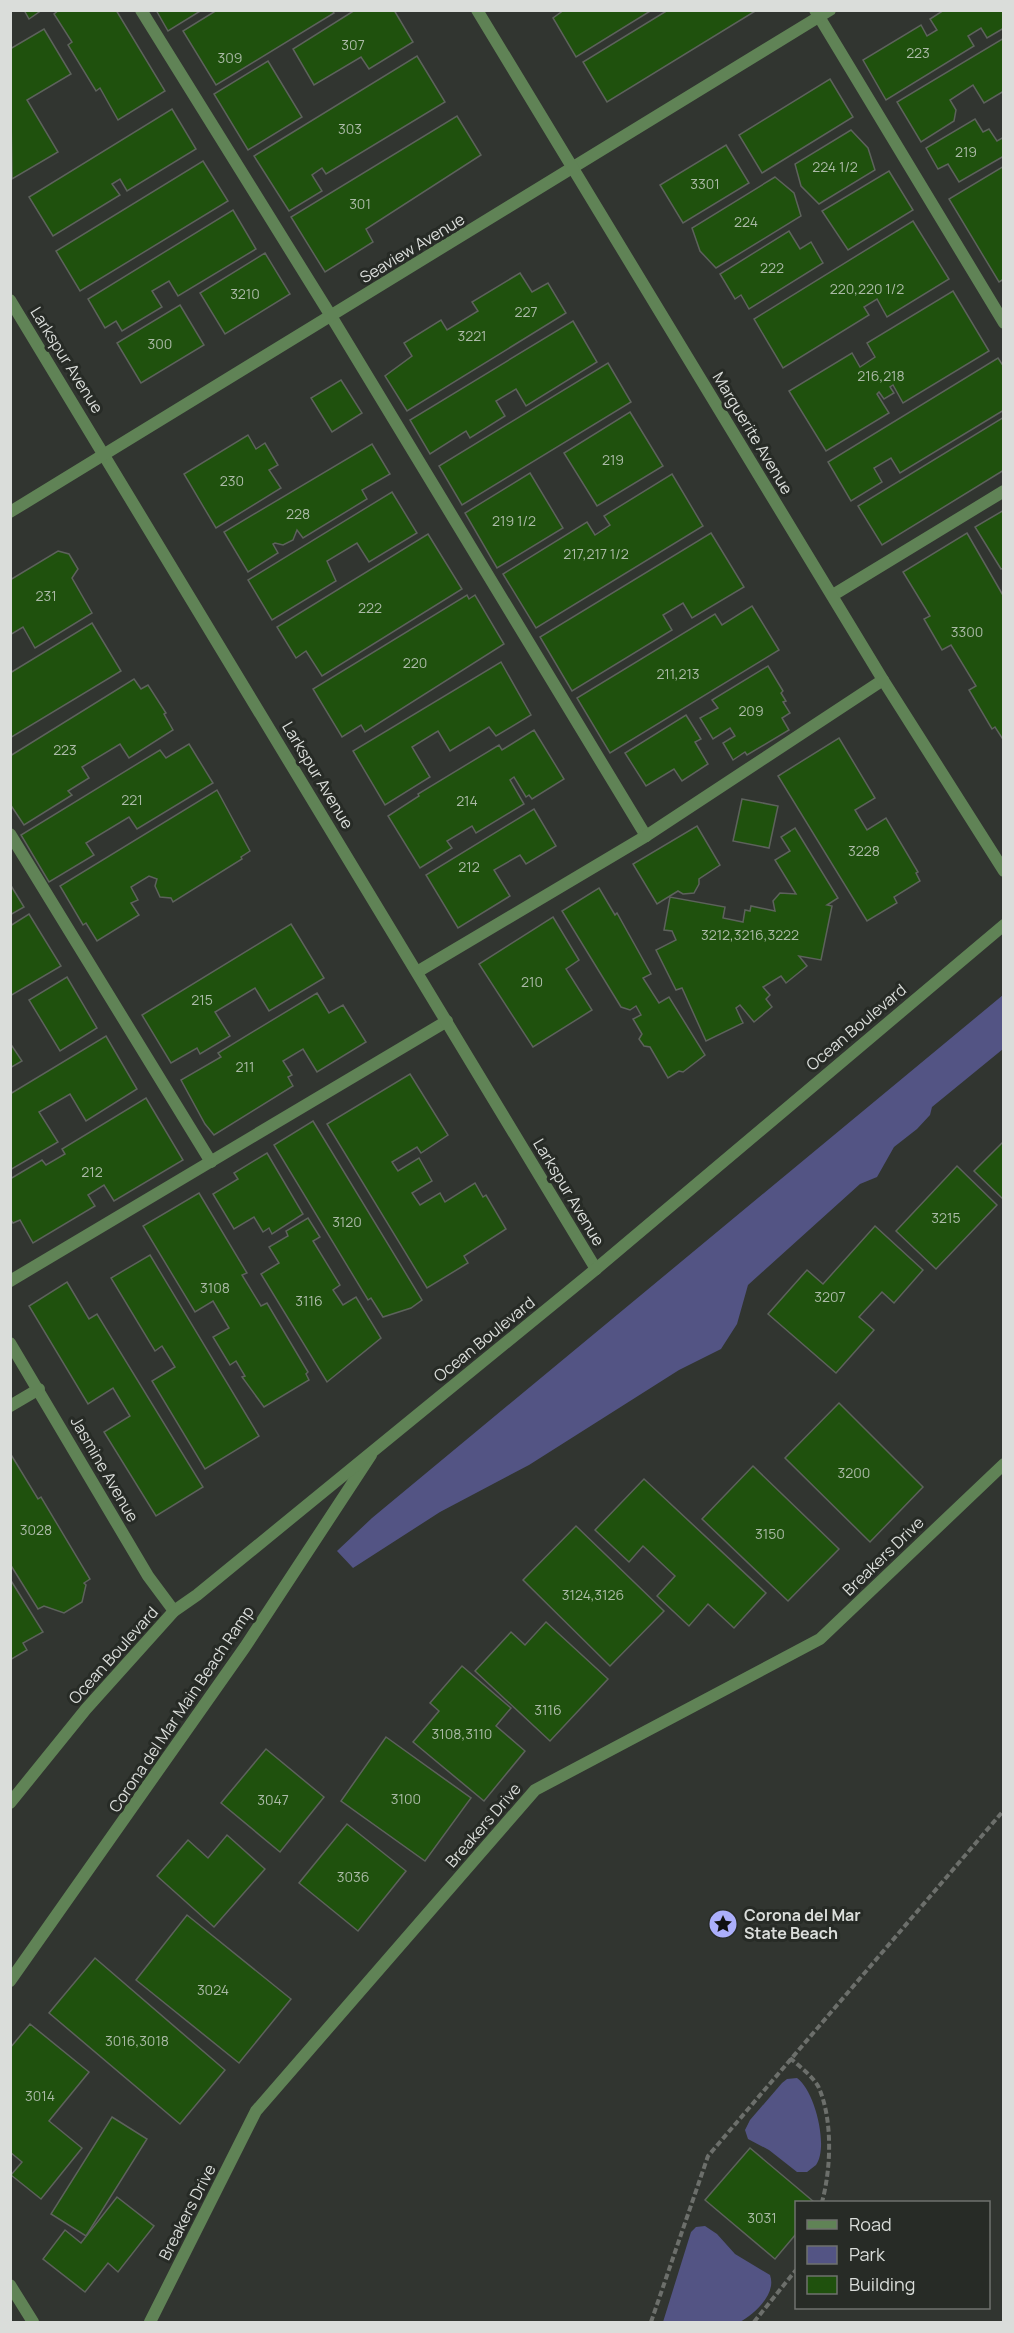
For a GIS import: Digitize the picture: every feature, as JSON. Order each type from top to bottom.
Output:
[{"type":"street","points":[[141,10],[331,316],[646,836]]},
{"type":"street","name":"Marguerite Avenue","points":[[477,10],[883,680],[1004,871]]},
{"type":"street","name":"Seaview Avenue","points":[[10,512],[574,169],[817,14],[830,10]]},
{"type":"street","points":[[817,14],[1004,323]]},
{"type":"street","name":"Larkspur Avenue","points":[[10,300],[596,1269]]},
{"type":"street","points":[[833,595],[1004,491]]},
{"type":"street","points":[[417,972],[646,836],[883,680]]},
{"type":"street","points":[[10,834],[211,1162]]},
{"type":"street","name":"Ocean Boulevard","points":[[10,1803],[86,1710],[174,1611],[197,1595],[596,1269],[1004,925]]},
{"type":"street","points":[[10,1281],[447,1021]]},
{"type":"street","name":"Jasmine Avenue","points":[[10,1343],[148,1576],[174,1611]]},
{"type":"street","points":[[10,1406],[39,1389]]},
{"type":"street","name":"Corona del Mar Main Beach Ramp","points":[[10,1981],[245,1647],[373,1452]]},
{"type":"street","name":"Breakers Drive","points":[[150,2322],[256,2111],[535,1790],[820,1639],[1004,1464]]},
{"type":"street","points":[[10,2285],[33,2322]]},
{"type":"path","points":[[651,2322],[708,2156],[790,2057],[1004,1810]]},
{"type":"path","points":[[790,2057],[818,2086],[826,2113],[827,2186],[822,2201]]},
{"type":"path","points":[[754,2322],[795,2271]]},
{"type":"green space","points":[[1003,995],[1003,1049],[932,1107],[930,1115],[917,1129],[894,1147],[877,1177],[860,1184],[748,1285],[737,1324],[721,1349],[679,1370],[529,1465],[440,1512],[353,1568],[337,1551],[372,1518]]},
{"type":"green space","points":[[797,2078],[804,2085],[814,2106],[820,2133],[820,2157],[816,2165],[807,2172],[797,2172],[769,2150],[748,2139],[745,2130],[750,2120],[782,2083],[787,2079]]},
{"type":"green space","points":[[705,2226],[717,2234],[735,2254],[770,2275],[770,2289],[767,2296],[752,2314],[740,2322],[663,2322],[691,2232],[696,2227]]},
{"type":"building","points":[[24,10],[42,10],[29,19]]},
{"type":"building","points":[[59,10],[116,10],[165,91],[118,120],[100,88],[96,91],[68,45],[72,42],[54,14]]},
{"type":"building","points":[[156,10],[202,10],[168,31]]},
{"type":"building","points":[[217,10],[332,10],[334,13],[216,85],[183,31]]},
{"type":"building","points":[[355,10],[394,10],[413,42],[369,69],[361,57],[314,85],[293,49]]},
{"type":"building","points":[[564,10],[652,10],[576,57],[553,18]]},
{"type":"building","points":[[668,10],[757,10],[607,102],[583,62]]},
{"type":"building","points":[[944,10],[1004,10],[1004,28],[987,38],[981,28],[968,36],[974,46],[886,100],[863,60],[921,25],[927,36],[937,30],[930,19]]},
{"type":"building","points":[[44,29],[71,74],[27,100],[58,152],[12,179],[10,49]]},
{"type":"building","points":[[1004,38],[1004,91],[984,103],[973,85],[950,100],[956,110],[954,121],[921,142],[897,102]]},
{"type":"building","points":[[417,56],[445,102],[326,174],[322,168],[312,175],[322,191],[289,211],[254,156]]},
{"type":"building","points":[[268,61],[302,117],[248,150],[214,94]]},
{"type":"building","points":[[830,79],[853,117],[762,173],[739,135]]},
{"type":"building","points":[[172,109],[196,149],[127,191],[120,179],[112,184],[120,195],[53,236],[29,197]]},
{"type":"building","points":[[457,116],[481,155],[366,229],[373,242],[325,272],[291,217]]},
{"type":"building","points":[[975,119],[983,132],[989,129],[997,141],[1004,137],[1004,156],[959,182],[948,164],[938,169],[926,148]]},
{"type":"building","points":[[851,130],[868,148],[875,170],[819,204],[801,186],[795,164]]},
{"type":"building","points":[[726,145],[749,183],[683,223],[660,185]]},
{"type":"building","points":[[203,161],[228,201],[80,291],[56,251]]},
{"type":"building","points":[[1004,166],[1004,279],[999,282],[949,199]]},
{"type":"building","points":[[889,171],[913,210],[848,250],[822,211]]},
{"type":"building","points":[[775,177],[794,193],[801,216],[716,268],[700,251],[692,228]]},
{"type":"building","points":[[233,210],[256,249],[178,296],[169,281],[152,291],[162,307],[122,331],[116,321],[105,328],[88,299]]},
{"type":"building","points":[[913,221],[949,279],[887,317],[877,299],[864,307],[869,315],[783,368],[754,319]]},
{"type":"building","points":[[789,231],[800,249],[811,242],[823,263],[749,309],[741,295],[735,299],[720,274]]},
{"type":"building","points":[[265,253],[290,294],[225,334],[200,293]]},
{"type":"building","points":[[520,273],[532,292],[548,283],[566,313],[407,411],[385,376],[412,356],[404,343],[441,320],[447,330],[478,311],[472,302]]},
{"type":"building","points":[[953,291],[989,351],[903,403],[893,385],[890,387],[894,393],[884,399],[879,392],[877,394],[889,413],[826,451],[789,391],[852,353],[860,367],[875,357],[867,343]]},
{"type":"building","points":[[180,305],[204,345],[141,383],[117,343]]},
{"type":"building","points":[[573,321],[597,362],[526,406],[516,389],[496,401],[505,416],[470,438],[466,431],[430,454],[410,420]]},
{"type":"building","points":[[998,358],[1004,367],[1004,410],[900,473],[891,458],[874,468],[882,482],[851,501],[828,462]]},
{"type":"building","points":[[608,363],[631,402],[462,505],[439,466]]},
{"type":"building","points":[[341,380],[362,413],[332,432],[311,398]]},
{"type":"building","points":[[630,412],[663,466],[597,506],[564,453]]},
{"type":"building","points":[[1004,417],[1004,470],[882,545],[858,506]]},
{"type":"building","points":[[248,435],[256,449],[265,443],[278,465],[269,470],[281,488],[216,528],[184,474]]},
{"type":"building","points":[[372,444],[390,474],[362,490],[367,499],[303,538],[297,530],[293,540],[283,545],[273,544],[278,553],[248,572],[224,532]]},
{"type":"building","points":[[530,473],[563,528],[497,568],[465,513]]},
{"type":"building","points":[[672,474],[703,526],[536,628],[503,574],[587,522],[595,535],[610,525],[604,516]]},
{"type":"building","points":[[392,492],[417,533],[369,562],[357,543],[327,561],[336,581],[272,620],[248,580]]},
{"type":"building","points":[[1004,510],[1004,568],[1001,569],[975,527]]},
{"type":"building","points":[[711,533],[744,587],[692,618],[683,603],[663,615],[672,630],[572,691],[540,637]]},
{"type":"building","points":[[967,533],[1004,597],[1004,741],[995,727],[992,729],[969,690],[976,686],[951,645],[942,650],[924,619],[930,616],[903,572]]},
{"type":"building","points":[[428,534],[462,589],[322,676],[306,651],[296,658],[277,627]]},
{"type":"building","points":[[58,551],[69,554],[78,569],[72,578],[92,613],[35,648],[23,627],[10,635],[10,580]]},
{"type":"building","points":[[467,595],[469,599],[475,595],[504,644],[365,732],[361,725],[342,737],[313,689]]},
{"type":"building","points":[[752,606],[779,650],[610,753],[577,698],[715,614],[722,625]]},
{"type":"building","points":[[92,623],[121,671],[10,738],[10,673]]},
{"type":"building","points":[[501,662],[531,715],[496,736],[489,727],[450,751],[438,731],[412,747],[430,777],[385,805],[353,751]]},
{"type":"building","points":[[768,666],[783,691],[781,693],[786,701],[783,702],[790,713],[782,718],[789,730],[747,755],[745,752],[733,760],[723,743],[735,736],[730,728],[713,739],[700,718],[718,708],[712,700]]},
{"type":"building","points":[[134,679],[141,689],[148,685],[166,713],[164,714],[173,730],[129,758],[120,744],[82,767],[89,778],[68,791],[72,795],[24,825],[10,804],[10,756]]},
{"type":"building","points":[[686,715],[701,739],[695,742],[708,764],[682,781],[674,769],[646,786],[625,753]]},
{"type":"building","points":[[534,730],[564,779],[532,799],[529,795],[526,797],[514,777],[510,780],[524,804],[476,833],[472,826],[447,841],[452,848],[420,868],[388,816],[419,796],[418,794],[499,745],[502,750]]},
{"type":"building","points":[[839,738],[875,798],[855,810],[867,830],[886,818],[918,872],[916,873],[920,881],[894,897],[897,903],[867,921],[778,776]]},
{"type":"building","points":[[189,744],[213,783],[137,829],[129,817],[86,843],[94,855],[49,882],[21,835],[160,750],[166,758]]},
{"type":"building","points":[[217,790],[250,851],[241,857],[242,859],[173,902],[171,898],[160,897],[155,886],[157,879],[149,876],[131,887],[138,900],[131,903],[139,915],[97,941],[86,923],[83,925],[60,886]]},
{"type":"building","points":[[742,799],[778,806],[769,848],[733,841]]},
{"type":"building","points":[[534,809],[556,846],[526,864],[520,855],[494,870],[510,896],[458,928],[426,875]]},
{"type":"building","points":[[697,826],[720,865],[699,879],[694,893],[683,894],[678,891],[657,904],[633,864]]},
{"type":"building","points":[[795,828],[838,898],[827,905],[832,906],[821,960],[799,956],[807,966],[786,983],[781,976],[763,987],[770,995],[766,999],[772,1007],[754,1022],[740,1005],[736,1008],[743,1023],[706,1041],[682,988],[676,990],[656,950],[676,940],[672,931],[664,930],[670,897],[725,907],[723,918],[743,922],[745,910],[750,911],[751,906],[775,911],[773,901],[780,893],[796,894],[775,860],[790,851],[781,837]]},
{"type":"building","points":[[10,884],[24,907],[10,915]]},
{"type":"building","points":[[599,888],[615,915],[617,913],[651,974],[643,978],[659,1003],[669,997],[705,1055],[683,1072],[679,1071],[668,1078],[650,1047],[644,1046],[639,1039],[642,1034],[633,1019],[641,1015],[636,1006],[630,1010],[621,1007],[562,911]]},
{"type":"building","points":[[29,914],[61,966],[10,996],[10,926]]},
{"type":"building","points":[[553,917],[579,960],[566,969],[592,1010],[533,1047],[479,964]]},
{"type":"building","points":[[291,924],[324,978],[269,1011],[255,988],[215,1012],[230,1036],[200,1054],[197,1048],[171,1063],[142,1015]]},
{"type":"building","points":[[67,977],[97,1028],[60,1051],[29,1000]]},
{"type":"building","points":[[317,993],[329,1013],[343,1005],[366,1042],[317,1072],[303,1049],[283,1061],[292,1075],[288,1077],[293,1086],[214,1135],[205,1124],[181,1080],[221,1057],[218,1053]]},
{"type":"building","points":[[106,1036],[137,1089],[86,1121],[70,1094],[39,1112],[58,1142],[10,1170],[10,1094]]},
{"type":"building","points":[[10,1043],[22,1061],[10,1068]]},
{"type":"building","points":[[410,1074],[448,1135],[421,1153],[417,1147],[392,1162],[398,1171],[419,1158],[432,1181],[412,1193],[420,1205],[440,1193],[445,1202],[475,1183],[483,1197],[486,1195],[506,1229],[464,1256],[468,1263],[427,1288],[327,1124]]},
{"type":"building","points":[[146,1098],[183,1160],[114,1201],[104,1185],[88,1195],[95,1206],[33,1243],[20,1220],[13,1223],[10,1219],[10,1179],[42,1160],[46,1165],[65,1154],[62,1149]]},
{"type":"building","points":[[313,1121],[422,1300],[411,1308],[383,1317],[371,1298],[368,1300],[274,1145]]},
{"type":"building","points":[[1004,1141],[1004,1200],[974,1171]]},
{"type":"building","points":[[267,1153],[303,1214],[272,1234],[269,1228],[263,1232],[254,1217],[234,1229],[213,1194],[238,1179],[234,1173]]},
{"type":"building","points":[[957,1166],[997,1205],[936,1269],[896,1231]]},
{"type":"building","points":[[199,1193],[247,1273],[242,1275],[261,1306],[267,1303],[308,1372],[306,1374],[309,1380],[264,1407],[242,1377],[245,1376],[236,1361],[230,1365],[213,1337],[229,1328],[213,1301],[195,1312],[143,1226]]},
{"type":"building","points":[[308,1218],[320,1237],[313,1241],[340,1285],[333,1290],[343,1305],[356,1297],[381,1338],[327,1382],[261,1274],[279,1263],[269,1247],[288,1236],[286,1231]]},
{"type":"building","points":[[875,1226],[923,1270],[894,1303],[882,1292],[859,1317],[874,1330],[836,1373],[768,1314],[807,1270],[823,1284]]},
{"type":"building","points":[[150,1255],[259,1436],[205,1469],[152,1381],[175,1367],[162,1346],[155,1351],[111,1278]]},
{"type":"building","points":[[67,1282],[89,1319],[97,1314],[203,1487],[156,1516],[104,1432],[130,1416],[113,1388],[88,1404],[29,1306]]},
{"type":"building","points":[[839,1403],[923,1487],[870,1542],[785,1458]]},
{"type":"building","points":[[10,1453],[38,1499],[41,1497],[90,1579],[84,1583],[86,1585],[82,1602],[64,1613],[44,1606],[38,1609],[10,1564]]},
{"type":"building","points":[[753,1466],[839,1549],[788,1601],[702,1519]]},
{"type":"building","points":[[644,1479],[766,1593],[734,1628],[708,1604],[689,1626],[657,1596],[675,1576],[643,1546],[629,1562],[595,1530]]},
{"type":"building","points":[[576,1526],[664,1611],[610,1666],[523,1580]]},
{"type":"building","points":[[10,1579],[43,1632],[23,1643],[27,1650],[10,1660]]},
{"type":"building","points":[[546,1622],[608,1679],[550,1741],[475,1671],[511,1632],[525,1645]]},
{"type":"building","points":[[462,1666],[511,1708],[496,1726],[525,1751],[484,1801],[413,1742],[439,1711],[430,1703]]},
{"type":"building","points":[[386,1737],[471,1798],[425,1861],[341,1801]]},
{"type":"building","points":[[266,1749],[324,1797],[280,1852],[221,1803]]},
{"type":"building","points":[[347,1824],[406,1871],[358,1931],[299,1883]]},
{"type":"building","points":[[227,1835],[265,1869],[214,1927],[157,1876],[188,1840],[208,1858]]},
{"type":"building","points":[[187,1915],[291,1999],[239,2063],[136,1980]]},
{"type":"building","points":[[95,1958],[225,2070],[180,2124],[49,2013]]},
{"type":"building","points":[[30,2024],[89,2072],[49,2121],[82,2148],[41,2199],[11,2175],[22,2162],[10,2152],[10,2048]]},
{"type":"building","points":[[112,2117],[147,2139],[86,2236],[51,2214]]},
{"type":"building","points":[[750,2148],[813,2201],[795,2201],[795,2235],[775,2259],[705,2200]]},
{"type":"building","points":[[117,2197],[154,2226],[118,2272],[108,2263],[85,2292],[43,2259],[65,2230],[81,2243]]},
{"type":"place","name":"Corona del Mar State Beach","points":[[723,1924]]}]
